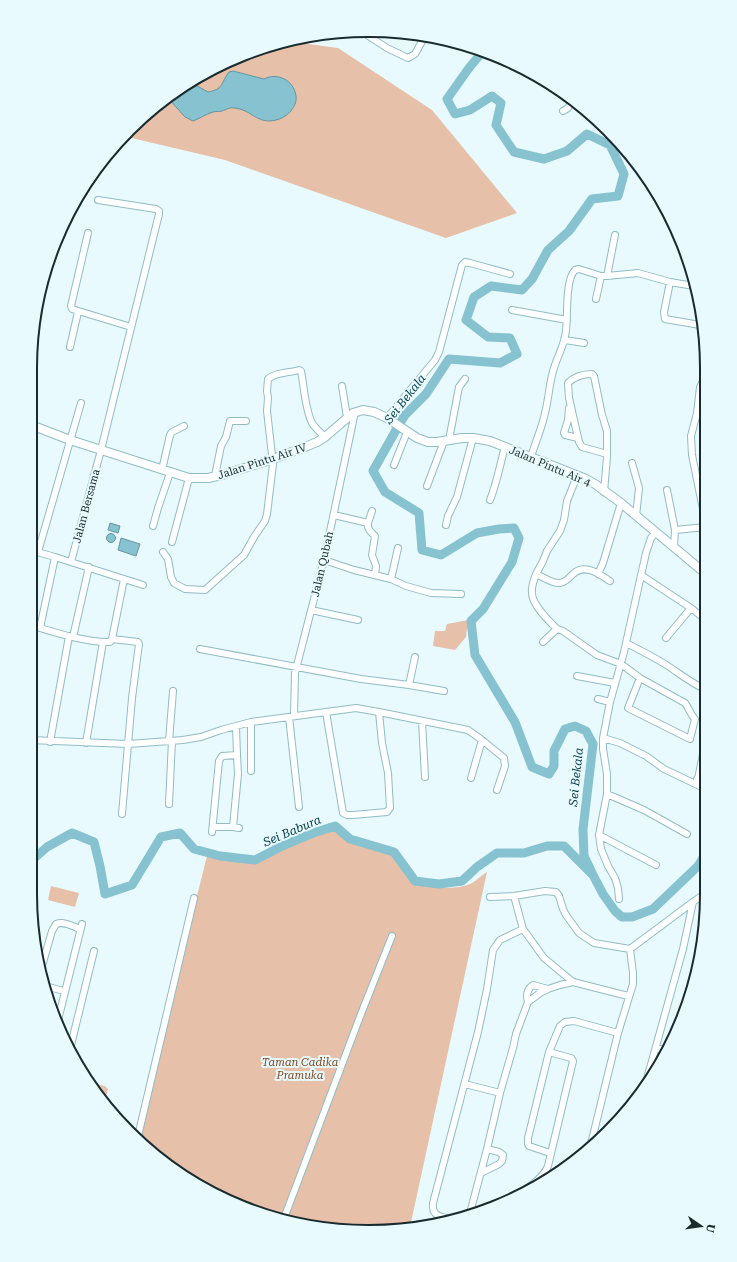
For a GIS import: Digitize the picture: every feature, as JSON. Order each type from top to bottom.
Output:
[{"type":"main road","points":[[355,412],[369,410],[390,420]]},
{"type":"main road","name":"Jalan Pintu Air IV","points":[[37,427],[70,440],[166,472],[189,478],[200,479],[273,460],[317,442],[355,412]]},
{"type":"main road","name":"Jalan Pintu Air 4","points":[[390,420],[418,438],[428,442],[473,438],[490,441],[586,479],[621,503],[700,569]]},
{"type":"street","points":[[370,37],[387,48],[408,58],[415,54],[422,41]]},
{"type":"street","points":[[563,110],[569,106]]},
{"type":"street","name":"Jalan Bersama","points":[[71,562],[101,450],[159,212],[156,209],[98,200]]},
{"type":"street","points":[[88,233],[72,309],[131,327]]},
{"type":"street","points":[[596,299],[615,235]]},
{"type":"street","points":[[390,420],[435,360],[439,352],[462,265],[465,262],[510,274]]},
{"type":"street","points":[[531,457],[545,414],[554,367],[565,340],[568,297],[572,273],[575,270],[579,270],[604,276],[638,272],[670,282],[690,285]]},
{"type":"street","points":[[670,282],[664,312],[665,318],[697,324]]},
{"type":"street","points":[[512,310],[567,320]]},
{"type":"street","points":[[70,347],[78,312]]},
{"type":"street","points":[[565,340],[584,343]]},
{"type":"street","points":[[163,552],[168,559],[171,577],[174,583],[185,589],[205,590],[244,555],[265,521],[273,460],[267,411],[268,398],[266,391],[268,379],[276,374],[299,370],[301,371],[305,400],[313,425],[325,437]]},
{"type":"street","points":[[578,438],[565,435],[564,433],[568,420],[568,383],[569,381],[584,375],[592,374],[594,376],[607,431],[604,492]]},
{"type":"street","points":[[427,486],[446,440],[459,387],[465,379]]},
{"type":"street","points":[[342,386],[347,417]]},
{"type":"street","points":[[700,387],[697,414],[691,436],[692,455],[700,494]]},
{"type":"street","points":[[569,398],[578,438],[582,447],[606,454]]},
{"type":"street","points":[[81,403],[38,552],[143,585]]},
{"type":"street","name":"Jalan Qubah","points":[[299,808],[292,717],[294,681],[296,667],[324,560],[355,412]]},
{"type":"street","points":[[215,476],[221,446],[227,436],[230,421],[246,421]]},
{"type":"street","points":[[153,526],[166,472],[170,435],[172,432],[184,426]]},
{"type":"street","points":[[394,465],[406,431]]},
{"type":"street","points":[[446,525],[448,516],[458,496],[473,438]]},
{"type":"street","points":[[490,500],[505,447]]},
{"type":"street","points":[[632,463],[639,488],[636,516]]},
{"type":"street","points":[[577,476],[566,501],[564,520],[560,531],[547,551],[536,574],[532,588],[532,595],[544,615],[557,629],[566,633],[597,655],[621,664],[640,678],[685,703],[695,722],[687,746]]},
{"type":"street","points":[[172,542],[189,478]]},
{"type":"street","points":[[667,490],[675,530],[674,546]]},
{"type":"street","points":[[598,574],[603,563],[621,503]]},
{"type":"street","points":[[372,511],[368,523],[369,529],[375,536],[372,551],[376,566],[375,575]]},
{"type":"street","points":[[334,514],[368,523]]},
{"type":"street","points":[[675,530],[700,528]]},
{"type":"street","points":[[619,899],[615,878],[601,849],[599,835],[607,794],[607,774],[603,749],[603,738],[610,702],[626,643],[640,575],[651,538],[656,532]]},
{"type":"street","points":[[391,579],[398,548]]},
{"type":"street","points":[[40,628],[55,557]]},
{"type":"street","points":[[324,560],[354,570],[391,579],[406,586],[432,593],[461,594]]},
{"type":"street","points":[[50,742],[71,636],[89,567]]},
{"type":"street","points":[[536,574],[555,582],[560,582],[568,580],[581,569],[591,570],[610,581]]},
{"type":"street","points":[[640,575],[700,615]]},
{"type":"street","points":[[112,639],[124,579]]},
{"type":"street","points":[[666,638],[691,608]]},
{"type":"street","points":[[311,610],[358,620]]},
{"type":"street","points":[[37,627],[103,642],[110,642],[112,639],[138,642],[139,644],[122,814]]},
{"type":"street","points":[[543,642],[557,629]]},
{"type":"street","points":[[86,743],[103,642]]},
{"type":"street","points":[[626,643],[667,666],[700,687]]},
{"type":"street","points":[[200,649],[361,679],[444,691]]},
{"type":"street","points":[[409,685],[415,657]]},
{"type":"street","points":[[577,676],[615,684]]},
{"type":"street","points":[[628,708],[640,678]]},
{"type":"street","points":[[169,804],[173,691]]},
{"type":"street","points":[[598,699],[610,702]]},
{"type":"street","points":[[621,706],[628,708],[690,739]]},
{"type":"street","points":[[37,741],[128,744],[193,739],[251,722],[356,708],[468,730],[504,758],[505,766],[498,790]]},
{"type":"street","points":[[326,712],[343,813],[347,815],[387,812],[390,808],[388,773],[382,743],[379,712]]},
{"type":"street","points":[[422,721],[425,777]]},
{"type":"street","points":[[251,722],[251,771]]},
{"type":"street","points":[[236,727],[238,774],[236,828],[213,829],[219,761],[222,756],[237,755]]},
{"type":"street","points":[[603,738],[633,749],[664,769],[697,781],[700,784]]},
{"type":"street","points":[[471,778],[482,740]]},
{"type":"street","points":[[697,781],[700,767]]},
{"type":"street","points":[[607,794],[644,810],[687,834]]},
{"type":"street","points":[[599,835],[656,865]]},
{"type":"street","points":[[490,897],[514,896],[545,891],[556,892],[560,896],[566,915],[579,933],[594,943],[630,949],[700,897]]},
{"type":"street","points":[[514,896],[523,929],[544,958],[573,982],[628,996]]},
{"type":"street","points":[[139,1133],[194,898]]},
{"type":"street","points":[[650,1068],[683,949],[693,902]]},
{"type":"street","points":[[44,960],[52,931],[56,924],[59,923],[81,926],[59,1013]]},
{"type":"street","points":[[442,1217],[435,1215],[433,1211],[433,1203],[465,1084],[487,989],[493,950],[500,940],[523,929]]},
{"type":"street","points":[[285,1215],[392,936]]},
{"type":"street","points":[[592,1138],[618,1033],[634,978],[630,949]]},
{"type":"street","points":[[72,1042],[94,951]]},
{"type":"street","points":[[528,1002],[548,989],[573,982]]},
{"type":"street","points":[[471,1208],[516,1034],[528,1002],[529,988],[533,985],[548,989]]},
{"type":"street","points":[[51,988],[64,991]]},
{"type":"street","points":[[550,1153],[533,1148],[528,1144],[549,1052],[558,1028],[562,1024],[574,1021],[618,1033]]},
{"type":"street","points":[[656,1048],[661,1049]]},
{"type":"street","points":[[542,1176],[548,1166],[573,1061],[571,1058],[549,1052]]},
{"type":"street","points":[[465,1084],[500,1093]]},
{"type":"street","points":[[481,1173],[499,1164],[503,1158],[501,1153],[487,1149]]},
{"type":"green space","points":[[303,43],[338,48],[432,110],[517,213],[446,238],[225,160],[130,138],[150,119],[184,93],[203,81],[242,62],[283,48]]},
{"type":"green space","points":[[468,620],[466,637],[455,650],[433,646],[435,631],[445,631],[447,624]]},
{"type":"green space","name":"Taman Cadika Pramuka","points":[[334,829],[350,842],[393,855],[413,884],[435,887],[458,887],[472,883],[487,872],[411,1222],[368,1225],[347,1224],[304,1219],[283,1214],[242,1200],[203,1181],[184,1169],[150,1143],[138,1132],[207,856],[256,864],[292,845]]},
{"type":"green space","points":[[51,886],[79,893],[75,907],[48,900]]},
{"type":"green space","points":[[98,1084],[105,1086],[108,1089],[106,1095]]},
{"type":"water","points":[[233,71],[264,79],[274,76],[284,79],[295,90],[296,102],[290,112],[283,117],[278,120],[269,121],[259,119],[240,109],[229,108],[210,113],[193,121],[185,117],[172,102],[196,85],[208,92],[219,88],[229,72]]},
{"type":"water","points":[[110,523],[120,526],[118,533],[108,530]]},
{"type":"water","points":[[111,533],[116,538],[111,543],[106,538]]},
{"type":"water","points":[[121,538],[140,544],[136,556],[118,550]]},
{"type":"waterway","name":"Sei Bekala","points":[[479,56],[447,99],[455,114],[470,110],[492,96],[501,103],[496,125],[514,152],[544,159],[567,151],[587,134],[610,145],[624,174],[618,196],[592,199],[569,231],[548,250],[532,279],[522,290],[491,286],[474,297],[466,320],[488,337],[510,338],[517,354],[500,363],[449,359],[426,394],[405,415],[373,471],[385,492],[419,513],[422,550],[441,555],[477,533],[514,528],[519,538],[512,562],[483,609],[471,621],[475,655],[515,722],[532,767],[549,774],[554,766],[554,751],[565,729],[575,726],[586,731],[593,744],[583,829],[584,856],[593,875]]},
{"type":"waterway","name":"Sei Babura","points":[[37,856],[47,847],[72,833],[94,842],[105,894],[132,885],[161,837],[180,833],[194,849],[220,856],[255,860],[282,846],[313,833],[335,826],[350,839],[394,852],[415,881],[439,884],[462,881],[477,867],[497,853],[524,853],[547,846],[564,846],[593,875],[603,894],[615,911],[622,917],[632,917],[653,909],[700,863]]}]
